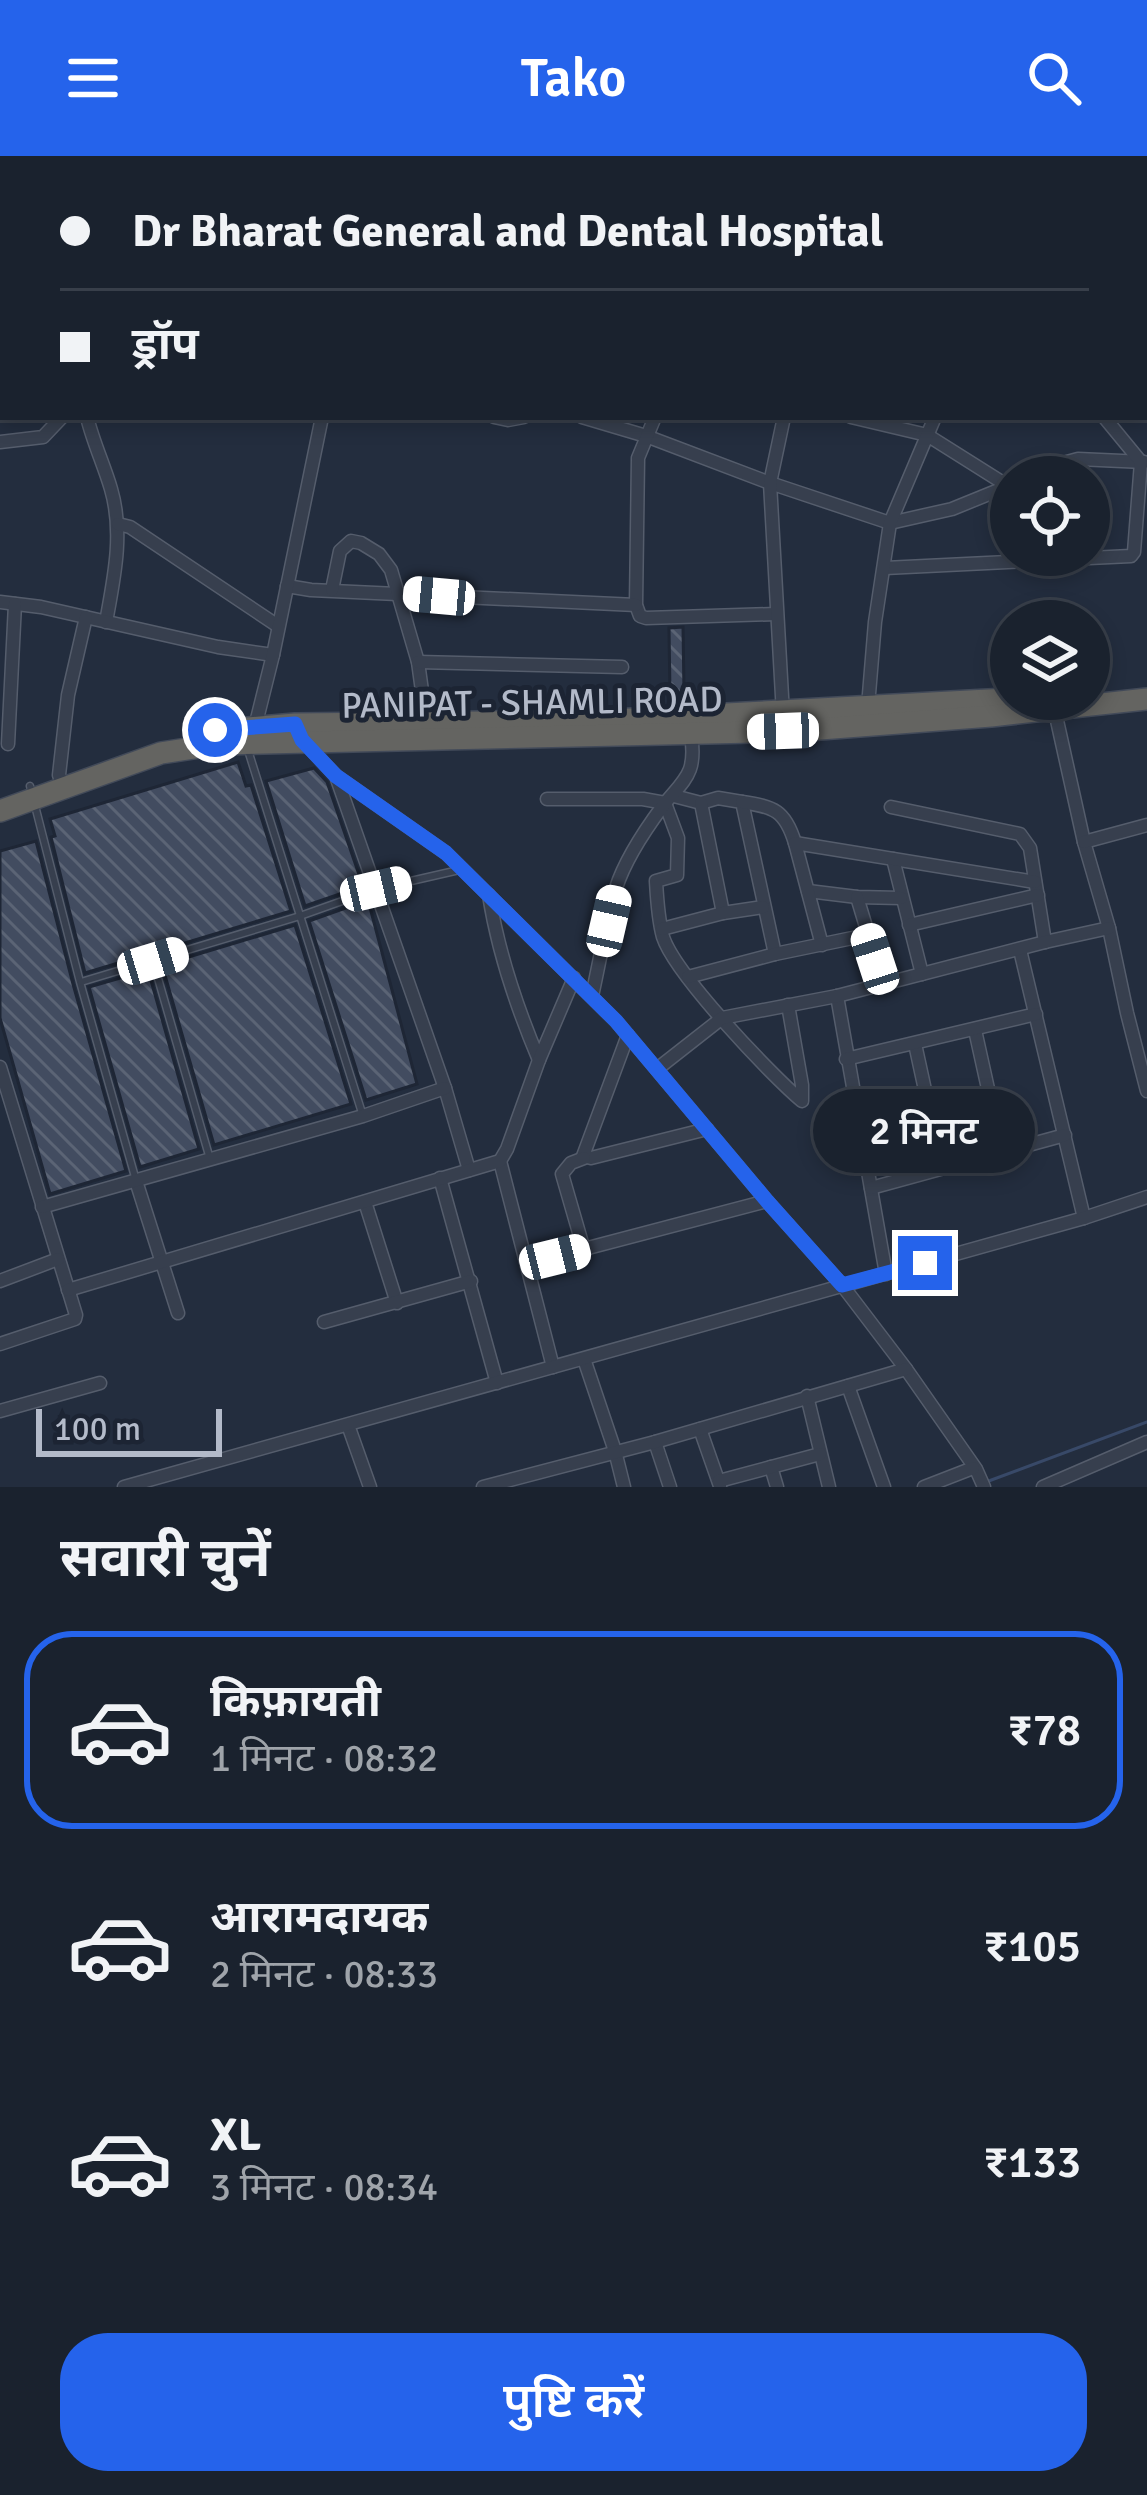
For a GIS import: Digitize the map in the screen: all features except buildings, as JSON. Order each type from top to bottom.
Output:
[{"type":"highway","points":[[1110,688],[1147,684]]},
{"type":"highway","name":"PANIPAT - SHAMLI ROAD","points":[[1110,701],[1147,699]]},
{"type":"highway","name":"PANIPAT - SHAMLI ROAD","points":[[0,811],[32,792],[156,739],[427,730],[691,734],[868,706],[990,700]]},
{"type":"highway","name":"PANIPAT - SHAMLI ROAD","points":[[427,730],[594,721],[783,722],[990,708]]},
{"type":"highway","name":"PANIPAT - SHAMLI ROAD","points":[[0,797],[32,792]]},
{"type":"street","points":[[0,442],[43,437],[59,420]]},
{"type":"street","points":[[88,420],[118,524],[106,622]]},
{"type":"street","points":[[250,735],[273,655],[321,420]]},
{"type":"street","points":[[592,420],[890,523],[952,509],[990,494]]},
{"type":"street","points":[[654,420],[638,458],[636,605],[641,616],[776,614]]},
{"type":"street","points":[[783,420],[770,483],[783,722]]},
{"type":"street","points":[[863,420],[927,435],[990,474]]},
{"type":"street","points":[[868,706],[890,523],[934,420]]},
{"type":"street","points":[[885,568],[1128,557],[1134,552],[1144,462],[1107,420]]},
{"type":"street","points":[[1110,460],[1144,462]]},
{"type":"street","points":[[118,524],[133,529],[278,626]]},
{"type":"street","points":[[332,590],[340,551],[354,541],[388,562],[418,662],[427,730]]},
{"type":"street","points":[[287,586],[636,605]]},
{"type":"street","points":[[0,602],[273,655]]},
{"type":"street","points":[[8,743],[15,604]]},
{"type":"street","points":[[61,781],[68,695],[86,616]]},
{"type":"street","points":[[418,662],[622,667]]},
{"type":"street","points":[[1057,720],[1084,842],[1142,1048],[1147,1090]]},
{"type":"street","points":[[299,732],[336,776],[446,853],[628,1034],[842,1285],[906,1369],[984,1487]]},
{"type":"street","points":[[592,996],[617,884],[694,762],[691,734]]},
{"type":"street","points":[[336,776],[469,1170]]},
{"type":"street","points":[[547,799],[701,803],[718,798],[772,808],[790,824],[822,945]]},
{"type":"street","points":[[669,800],[678,838],[678,874],[656,881],[665,941],[722,1018],[802,1101],[788,1005]]},
{"type":"street","points":[[742,802],[775,954]]},
{"type":"street","points":[[701,803],[723,913]]},
{"type":"street","points":[[891,807],[1020,834],[1030,848],[1046,941]]},
{"type":"street","points":[[1084,842],[1146,827]]},
{"type":"street","points":[[795,843],[1036,889]]},
{"type":"street","points":[[892,859],[922,974]]},
{"type":"street","points":[[909,925],[1036,889]]},
{"type":"street","points":[[808,891],[901,898]]},
{"type":"street","points":[[489,895],[512,985],[539,1060]]},
{"type":"street","points":[[857,897],[883,983]]},
{"type":"street","points":[[662,929],[764,907]]},
{"type":"street","points":[[657,1069],[722,1018],[837,995],[1109,928]]},
{"type":"street","points":[[688,977],[867,935]]},
{"type":"street","points":[[1020,950],[1084,1218]]},
{"type":"street","points":[[68,1290],[500,1161],[574,978]]},
{"type":"street","points":[[837,995],[886,1274]]},
{"type":"street","points":[[846,1059],[1036,1014]]},
{"type":"street","points":[[975,1030],[1002,1152]]},
{"type":"street","points":[[584,1158],[628,1034]]},
{"type":"street","points":[[915,1044],[942,1168]]},
{"type":"street","points":[[0,1067],[6,1115],[76,1312],[75,1319],[0,1344]]},
{"type":"street","points":[[42,1207],[363,1117],[445,1088]]},
{"type":"street","points":[[584,1250],[562,1174],[571,1163],[707,1129]]},
{"type":"street","points":[[871,1188],[1064,1135]]},
{"type":"street","points":[[500,1161],[553,1367]]},
{"type":"street","points":[[440,1178],[497,1383]]},
{"type":"street","points":[[136,1180],[178,1313]]},
{"type":"street","points":[[124,1487],[1147,1197]]},
{"type":"street","points":[[527,1264],[767,1201]]},
{"type":"street","points":[[365,1202],[397,1303]]},
{"type":"street","points":[[0,1281],[58,1259]]},
{"type":"street","points":[[324,1322],[471,1281]]},
{"type":"street","points":[[584,1359],[623,1487]]},
{"type":"street","points":[[483,1487],[906,1369]]},
{"type":"street","points":[[0,1412],[100,1383]]},
{"type":"street","points":[[848,1386],[884,1487]]},
{"type":"street","points":[[807,1396],[829,1487]]},
{"type":"street","points":[[348,1424],[370,1487]]},
{"type":"street","points":[[700,1429],[720,1484],[820,1454]]},
{"type":"street","points":[[655,1442],[670,1487]]},
{"type":"street","points":[[1043,1487],[1147,1442]]},
{"type":"street","points":[[771,1467],[778,1487]]},
{"type":"street","points":[[924,1487],[974,1469]]},
{"type":"lane","points":[[250,735],[363,1117]]},
{"type":"lane","points":[[32,792],[136,1180]]},
{"type":"lane","points":[[80,982],[376,889],[463,869]]},
{"type":"lane","points":[[153,961],[210,1160]]},
{"type":"waterway","points":[[986,1482],[1147,1422]]},
{"type":"route","points":[[215,730],[295,724],[302,740],[336,776],[446,853],[616,1021],[842,1285],[925,1263]]}]
